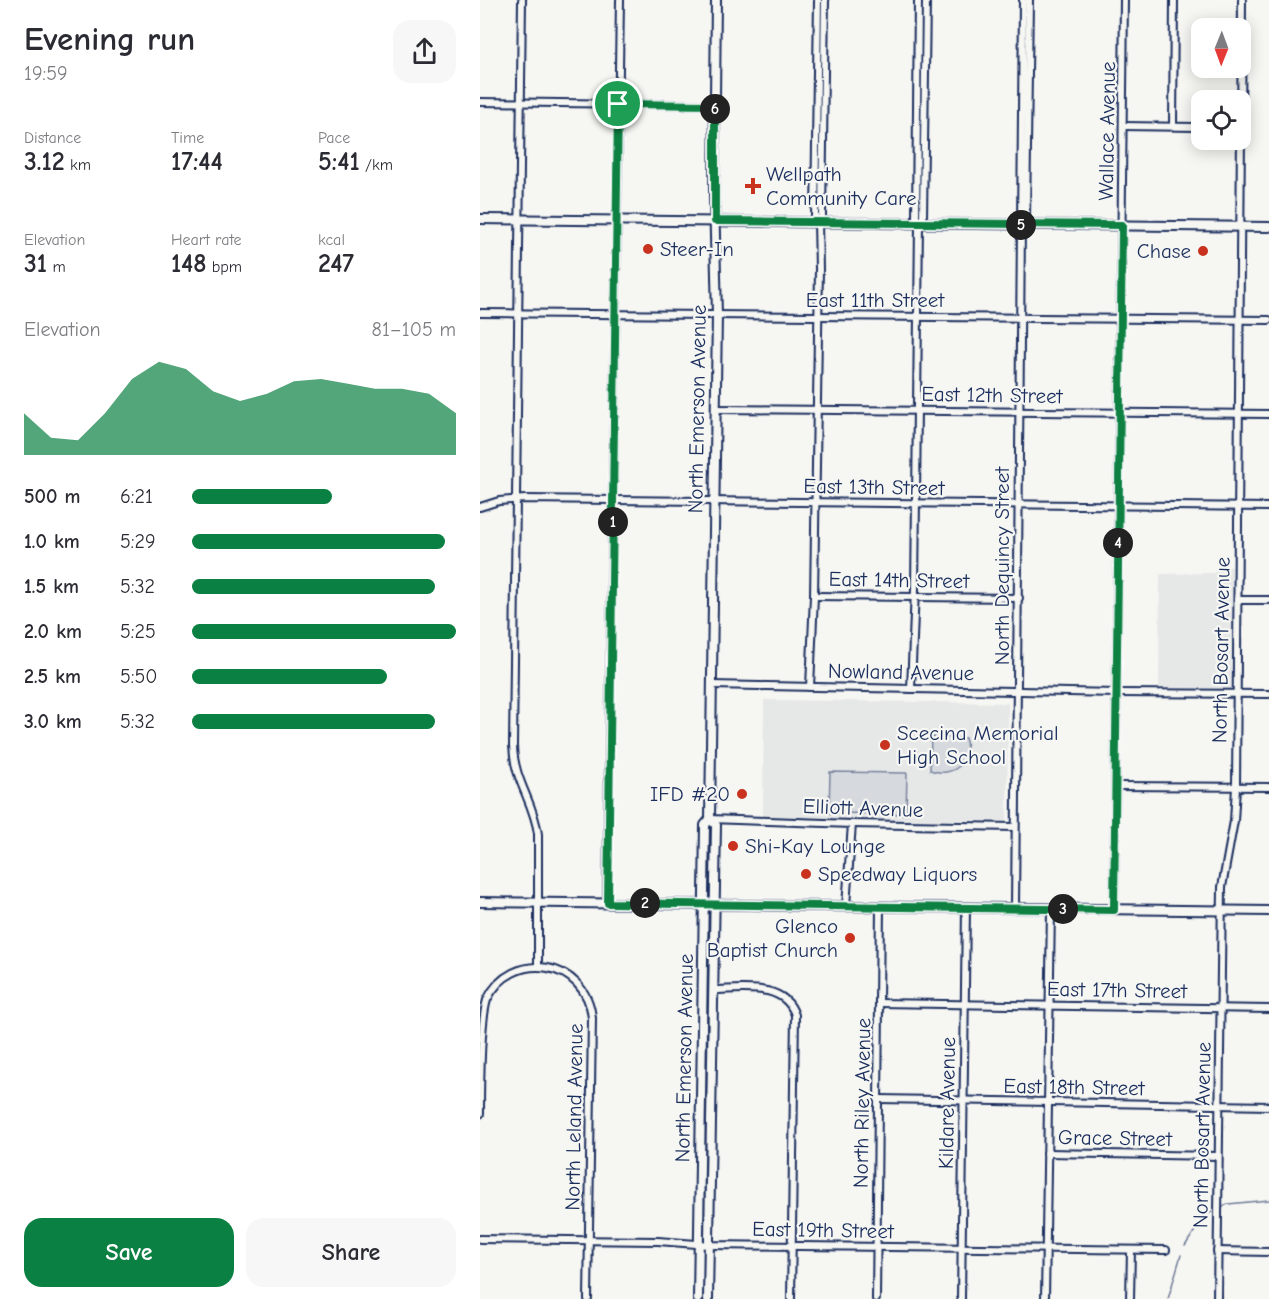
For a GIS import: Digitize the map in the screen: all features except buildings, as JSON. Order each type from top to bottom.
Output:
[{"type":"main road","name":"North Emerson Avenue","points":[[698,1299],[705,825],[710,819],[716,409],[716,0]]},
{"type":"main road","points":[[480,219],[1269,227]]},
{"type":"main road","name":"North Emerson Avenue","points":[[708,1299],[716,825],[710,819]]},
{"type":"main road","points":[[480,902],[1269,911]]},
{"type":"street","points":[[480,1114],[482,1019],[485,1004],[504,979],[520,970],[538,966],[538,829],[534,813],[517,777],[513,751],[522,0]]},
{"type":"street","points":[[608,903],[620,0]]},
{"type":"street","points":[[810,687],[814,596],[818,222],[822,216],[818,0]]},
{"type":"street","points":[[820,106],[825,0]]},
{"type":"street","points":[[911,689],[916,504],[919,224],[923,218],[918,0]]},
{"type":"street","points":[[921,107],[926,0]]},
{"type":"street","name":"North Dequincy Street","points":[[1015,908],[1020,318],[1022,225],[1026,219],[1023,0]]},
{"type":"street","name":"North Dequincy Street","points":[[1024,107],[1029,0]]},
{"type":"street","name":"Wallace Avenue","points":[[1114,910],[1124,0]]},
{"type":"street","points":[[1173,126],[1174,0]]},
{"type":"street","name":"North Bosart Avenue","points":[[1216,1299],[1223,872],[1234,821],[1236,787],[1242,0]]},
{"type":"street","points":[[480,102],[715,105]]},
{"type":"street","points":[[1123,126],[1191,127]]},
{"type":"street","name":"East 11th Street","points":[[480,313],[1269,320]]},
{"type":"street","name":"East 12th Street","points":[[716,409],[1269,414]]},
{"type":"street","name":"East 13th Street","points":[[480,507],[498,501],[516,500],[1269,507]]},
{"type":"street","name":"East 14th Street","points":[[814,596],[1019,598]]},
{"type":"street","points":[[1238,600],[1269,600]]},
{"type":"street","name":"Nowland Avenue","points":[[712,685],[1269,694]]},
{"type":"street","points":[[1116,786],[1269,787]]},
{"type":"street","name":"Elliott Avenue","points":[[710,819],[1015,827]]},
{"type":"street","points":[[846,906],[852,824]]},
{"type":"street","name":"North Riley Avenue","points":[[876,1299],[880,906]]},
{"type":"street","name":"Kildare Avenue","points":[[961,1299],[966,908]]},
{"type":"street","points":[[1045,1299],[1051,909]]},
{"type":"street","name":"North Leland Avenue","points":[[538,966],[554,969],[572,978],[584,991],[591,1010],[588,1299]]},
{"type":"street","points":[[713,990],[777,993],[789,1003],[796,1020],[791,1299]]},
{"type":"street","name":"East 17th Street","points":[[879,1003],[1269,1009]]},
{"type":"street","name":"East 18th Street","points":[[879,1100],[1269,1106]]},
{"type":"street","name":"Grace Street","points":[[1047,1153],[1218,1156]]},
{"type":"street","name":"East 19th Street","points":[[480,1239],[658,1241],[699,1245],[1166,1250]]},
{"type":"street","points":[[1130,1299],[1131,1250]]},
{"type":"street","points":[[1217,1251],[1269,1252]]},
{"type":"shaded area","points":[[1218,567],[1232,567],[1231,689],[1159,688],[1160,574],[1214,573]]},
{"type":"shaded area","name":"Scecina Memorial High School","points":[[764,700],[1008,703],[1007,821],[763,818]]},
{"type":"shaded area","points":[[931,737],[965,738],[967,746],[964,761],[953,770],[946,772],[930,770]]},
{"type":"shaded area","points":[[830,772],[907,773],[906,814],[829,813]]},
{"type":"waterway","points":[[1222,1207],[1228,1204],[1269,1200]]},
{"type":"waterway","points":[[1185,1246],[1205,1215],[1212,1212]]},
{"type":"waterway","points":[[1168,1299],[1181,1255]]},
{"type":"place","name":"Wellpath Community Care","points":[[753,186]]},
{"type":"place","name":"Steer-In","points":[[648,249]]},
{"type":"place","name":"Chase","points":[[1203,251]]},
{"type":"place","name":"Scecina Memorial High School","points":[[885,745]]},
{"type":"place","name":"IFD #20","points":[[742,794]]},
{"type":"place","name":"Shi-Kay Lounge","points":[[733,846]]},
{"type":"place","name":"Speedway Liquors","points":[[806,874]]},
{"type":"place","name":"Glenco Baptist Church","points":[[850,938]]},
{"type":"route","points":[[618,104],[715,105],[715,221],[1122,225],[1114,910],[608,903],[618,104]]}]
